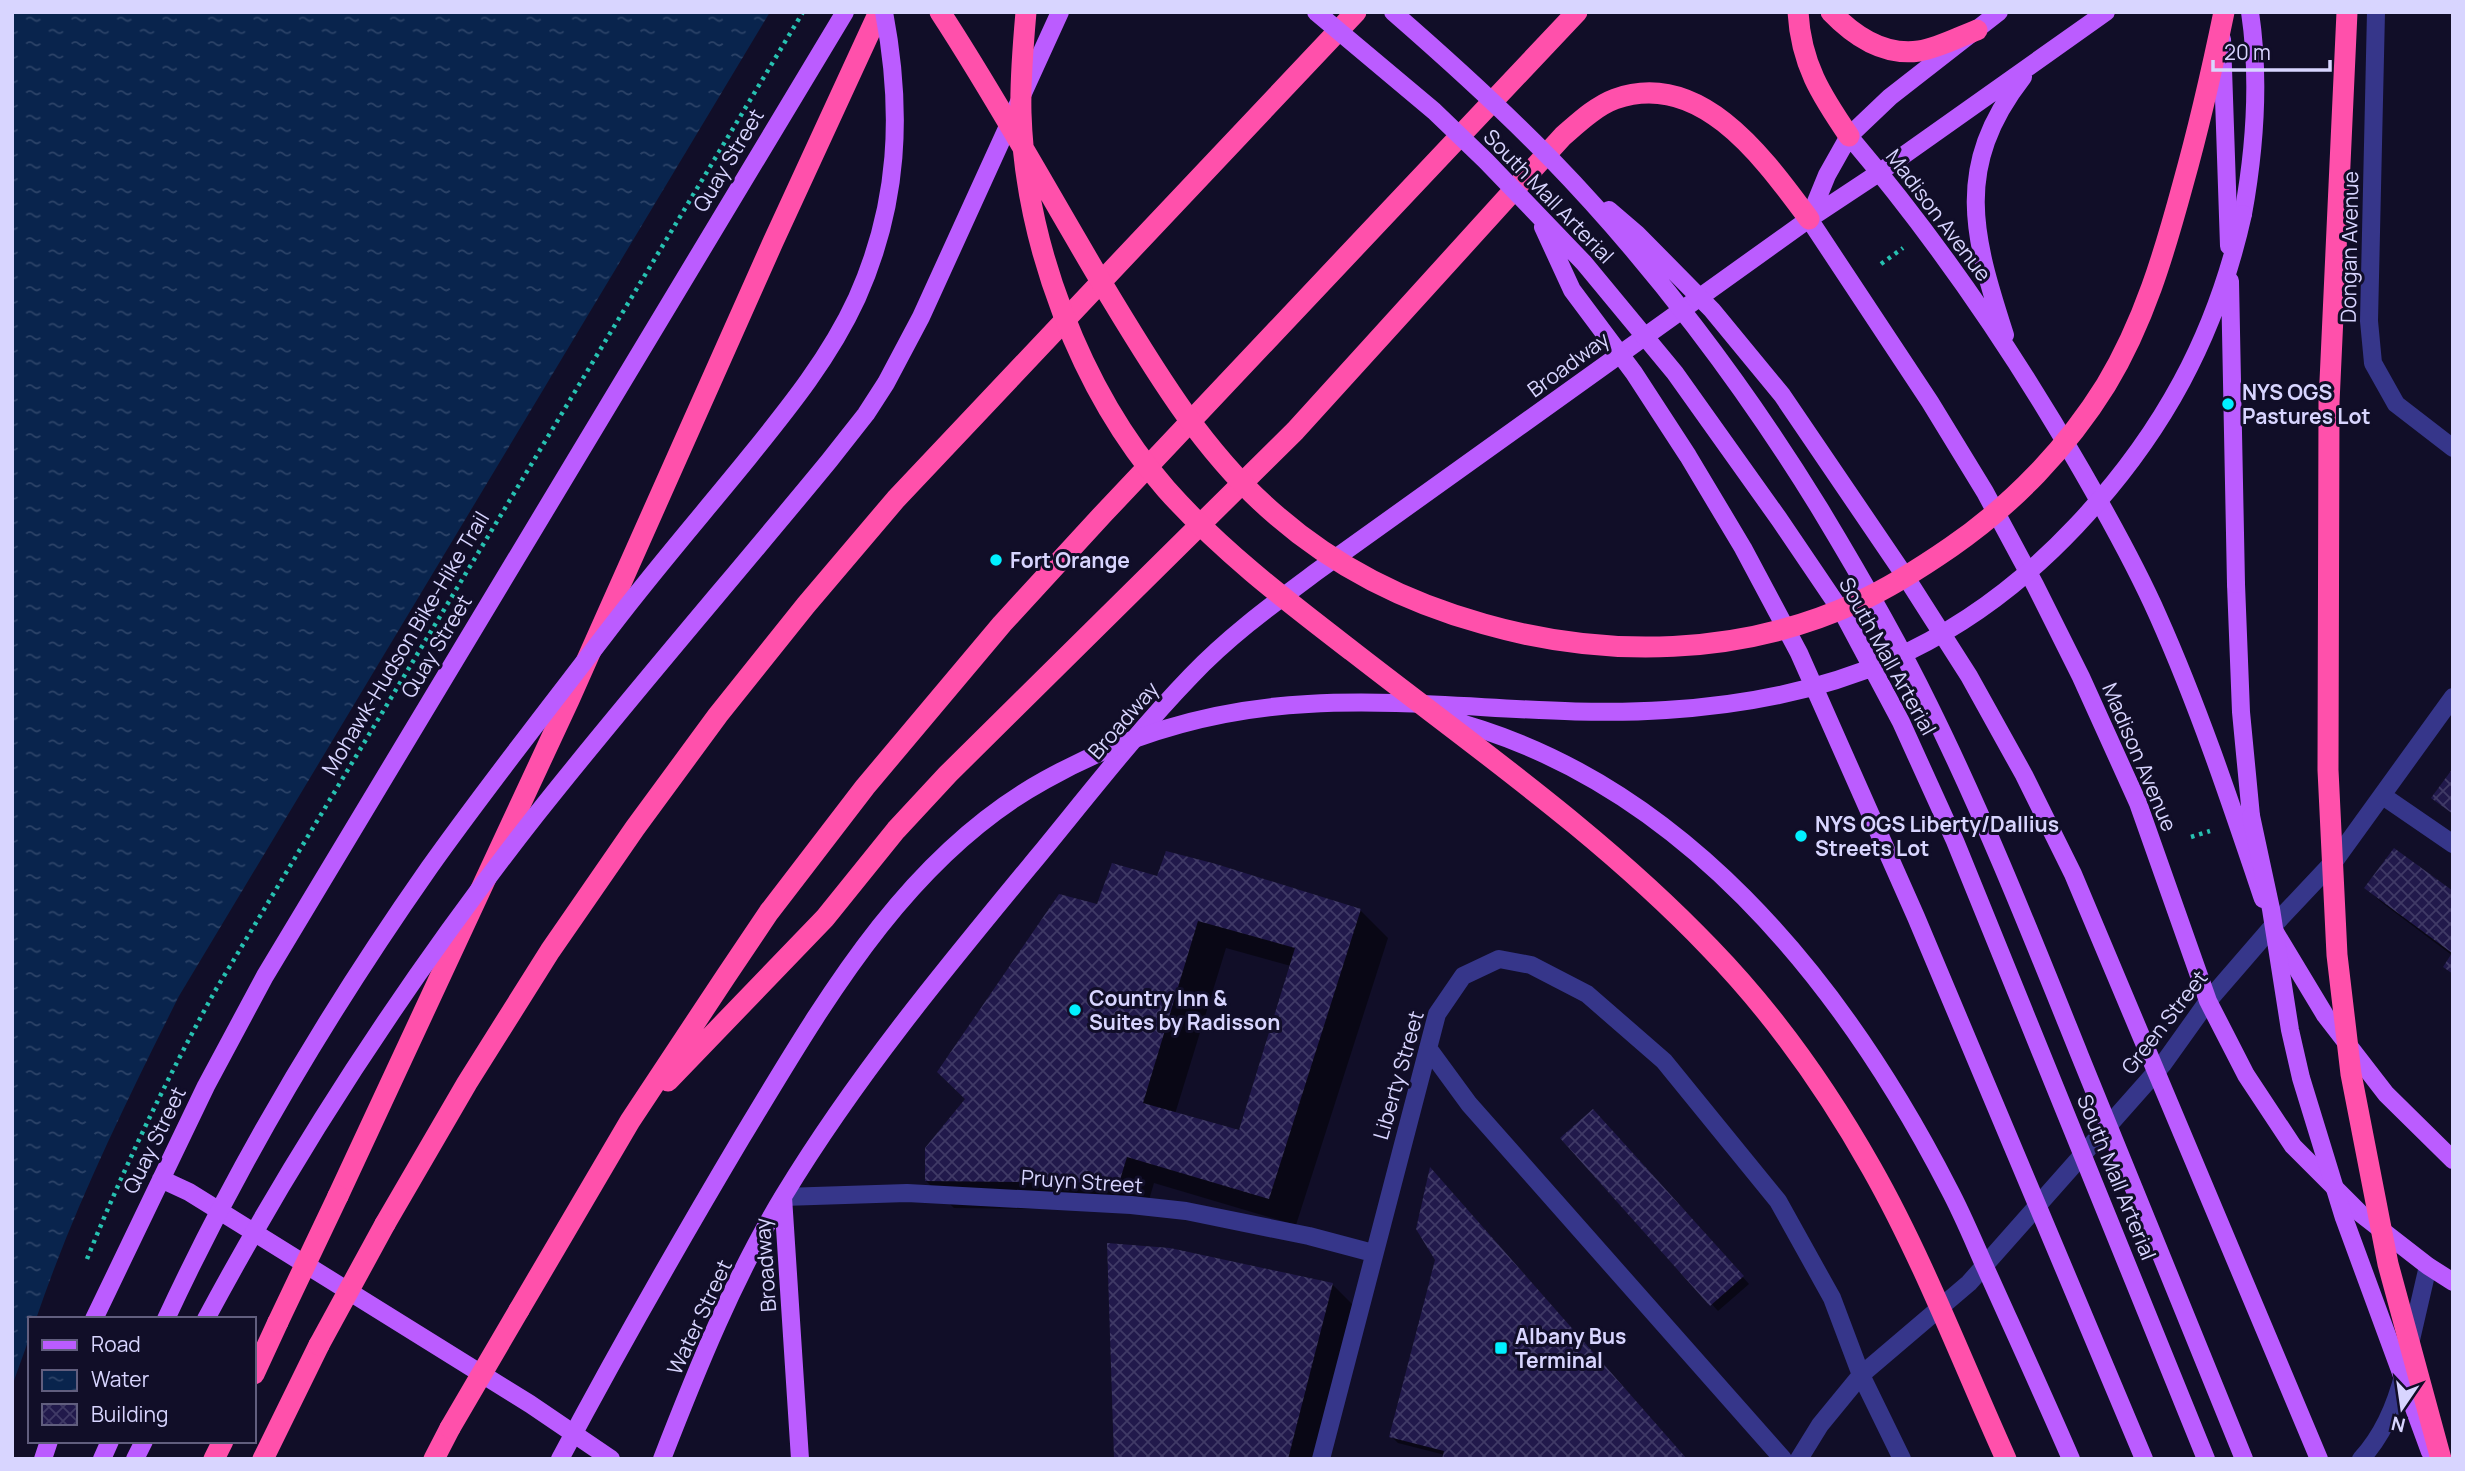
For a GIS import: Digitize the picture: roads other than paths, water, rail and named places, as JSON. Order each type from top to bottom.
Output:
[{"type":"highway","points":[[256,1370],[569,700],[768,255],[882,12]]},
{"type":"highway","points":[[940,12],[1163,384],[1224,465],[1278,517],[1330,557],[1364,577],[1429,606],[1503,629],[1551,639],[1646,648],[1687,646],[1769,634],[1860,602],[1920,568],[1969,535],[2012,499],[2048,461],[2105,386],[2147,303],[2163,259],[2204,109],[2224,12]]},
{"type":"highway","points":[[1026,12],[1021,72],[1024,162],[1044,259],[1068,326],[1102,396],[1122,429],[1164,486],[1231,554],[1622,865],[1702,939],[1757,999],[1800,1055],[1873,1170],[2006,1459]]},
{"type":"highway","points":[[263,1459],[319,1345],[467,1083],[550,951],[718,715],[896,499],[1356,12]]},
{"type":"highway","points":[[434,1459],[630,1121],[769,912],[865,787],[1002,624],[1210,398],[1577,12]]},
{"type":"highway","points":[[1798,12],[1804,52],[1818,91],[1849,136]]},
{"type":"highway","points":[[1831,12],[1845,26],[1872,44],[1904,52],[1922,51],[1977,30]]},
{"type":"highway","points":[[2347,12],[2329,403],[2328,770],[2337,955],[2351,1074],[2385,1251],[2441,1459]]},
{"type":"highway","points":[[630,1121],[825,918],[896,830],[948,774],[1295,431],[1563,136],[1588,115],[1613,99],[1643,91],[1680,96],[1715,115],[1750,146],[1810,219]]},
{"type":"highway","points":[[214,1459],[222,1443]]},
{"type":"main road","name":"Quay Street","points":[[95,1317],[206,1086],[265,975],[845,12]]},
{"type":"main road","points":[[167,1317],[189,1270],[295,1077],[428,870],[618,618],[786,411],[820,366],[842,328],[858,294],[881,228],[893,166],[896,111],[892,56],[882,12]]},
{"type":"main road","points":[[207,1317],[337,1096],[455,923],[536,815],[829,461],[872,403],[920,317],[1060,12]]},
{"type":"main road","name":"South Mall Arterial","points":[[1316,12],[1434,111],[1535,211],[1629,316],[1683,384],[1844,615],[1928,779],[1990,924],[2206,1459]]},
{"type":"main road","name":"South Mall Arterial","points":[[1393,12],[1470,80],[1551,159],[1628,245],[1692,325],[1757,414],[1818,506],[1874,601],[1916,679],[2017,899],[2244,1459]]},
{"type":"main road","points":[[1810,219],[1827,175],[1849,136],[1891,97],[1999,12]]},
{"type":"main road","name":"Broadway","points":[[800,1459],[783,1197],[844,1104],[921,999],[1141,730],[1193,674],[1249,622],[1316,572],[1810,219],[2106,12]]},
{"type":"main road","points":[[2216,12],[2223,45],[2236,634],[2250,816],[2272,909],[2290,1030],[2301,1077],[2344,1218],[2432,1459]]},
{"type":"main road","points":[[560,1459],[655,1284],[774,1086],[878,930],[901,899],[944,855],[1010,802],[1040,782],[1101,751],[1156,730],[1233,712],[1338,703],[1631,711],[1680,709],[1770,698],[1850,678],[1892,660],[1936,639],[2015,583],[2060,544],[2107,493],[2151,436],[2205,335],[2226,281],[2248,183],[2255,116],[2255,71],[2250,12]]},
{"type":"main road","points":[[2010,352],[1988,284],[1978,242],[1976,182],[1986,143],[1998,115],[2021,80],[2045,55]]},
{"type":"main road","name":"Madison Avenue","points":[[1849,136],[1926,232],[2010,352],[2115,529],[2158,616],[2219,767],[2272,927],[2325,1015],[2386,1094],[2453,1160]]},
{"type":"main road","points":[[1551,159],[1637,234],[1712,310],[1782,395],[1909,582],[1969,676],[2024,775],[2073,874],[2319,1459]]},
{"type":"main road","points":[[1535,211],[1572,290],[1634,373],[1688,456],[1744,548],[1799,653],[1916,917],[2144,1459]]},
{"type":"main road","name":"Madison Avenue","points":[[1810,219],[1930,402],[1985,492],[2035,585],[2081,677],[2138,803],[2208,1001],[2246,1076],[2293,1146],[2361,1214],[2453,1282]]},
{"type":"main road","points":[[1338,703],[1381,706],[1460,722],[1507,738],[1571,766],[1608,786],[1672,831],[1738,891],[1820,986],[1870,1054],[1909,1117],[1950,1190],[2071,1459]]},
{"type":"main road","points":[[161,1179],[189,1192],[518,1397],[611,1459]]},
{"type":"main road","name":"Water Street","points":[[662,1459],[708,1347],[783,1197]]},
{"type":"main road","points":[[102,1459],[109,1443]]},
{"type":"main road","points":[[135,1459],[143,1443]]},
{"type":"street","name":"Dongan Avenue","points":[[2376,12],[2369,321],[2373,363],[2396,404],[2453,448]]},
{"type":"street","name":"Green Street","points":[[1799,1459],[1820,1425],[1861,1375],[1969,1283],[2163,1064],[2208,1001],[2336,859],[2453,697]]},
{"type":"street","points":[[2383,796],[2453,844]]},
{"type":"street","name":"Liberty Street","points":[[1321,1459],[1437,1014],[1463,975],[1499,959],[1531,965],[1587,994],[1664,1061],[1778,1201],[1832,1298],[1861,1375]]},
{"type":"street","points":[[1428,1048],[1469,1104],[1783,1459]]},
{"type":"street","name":"Pruyn Street","points":[[783,1197],[907,1193],[1131,1205],[1186,1212],[1310,1236],[1373,1253]]},
{"type":"street","points":[[2361,1459],[2375,1443],[2397,1402],[2428,1266]]},
{"type":"street","points":[[1861,1375],[1902,1459]]},
{"type":"water","points":[[12,12],[770,12],[179,996],[120,1115],[84,1196],[37,1317],[28,1317],[28,1342],[12,1386]]},
{"type":"place","name":"NYS OGS Pastures Lot","points":[[2228,404]]},
{"type":"place","name":"Fort Orange","points":[[996,560]]},
{"type":"place","name":"NYS OGS Liberty/Dallius Streets Lot","points":[[1801,836]]},
{"type":"place","name":"Country Inn & Suites by Radisson","points":[[1075,1010]]},
{"type":"place","name":"Albany Bus Terminal","points":[[1501,1348]]}]
